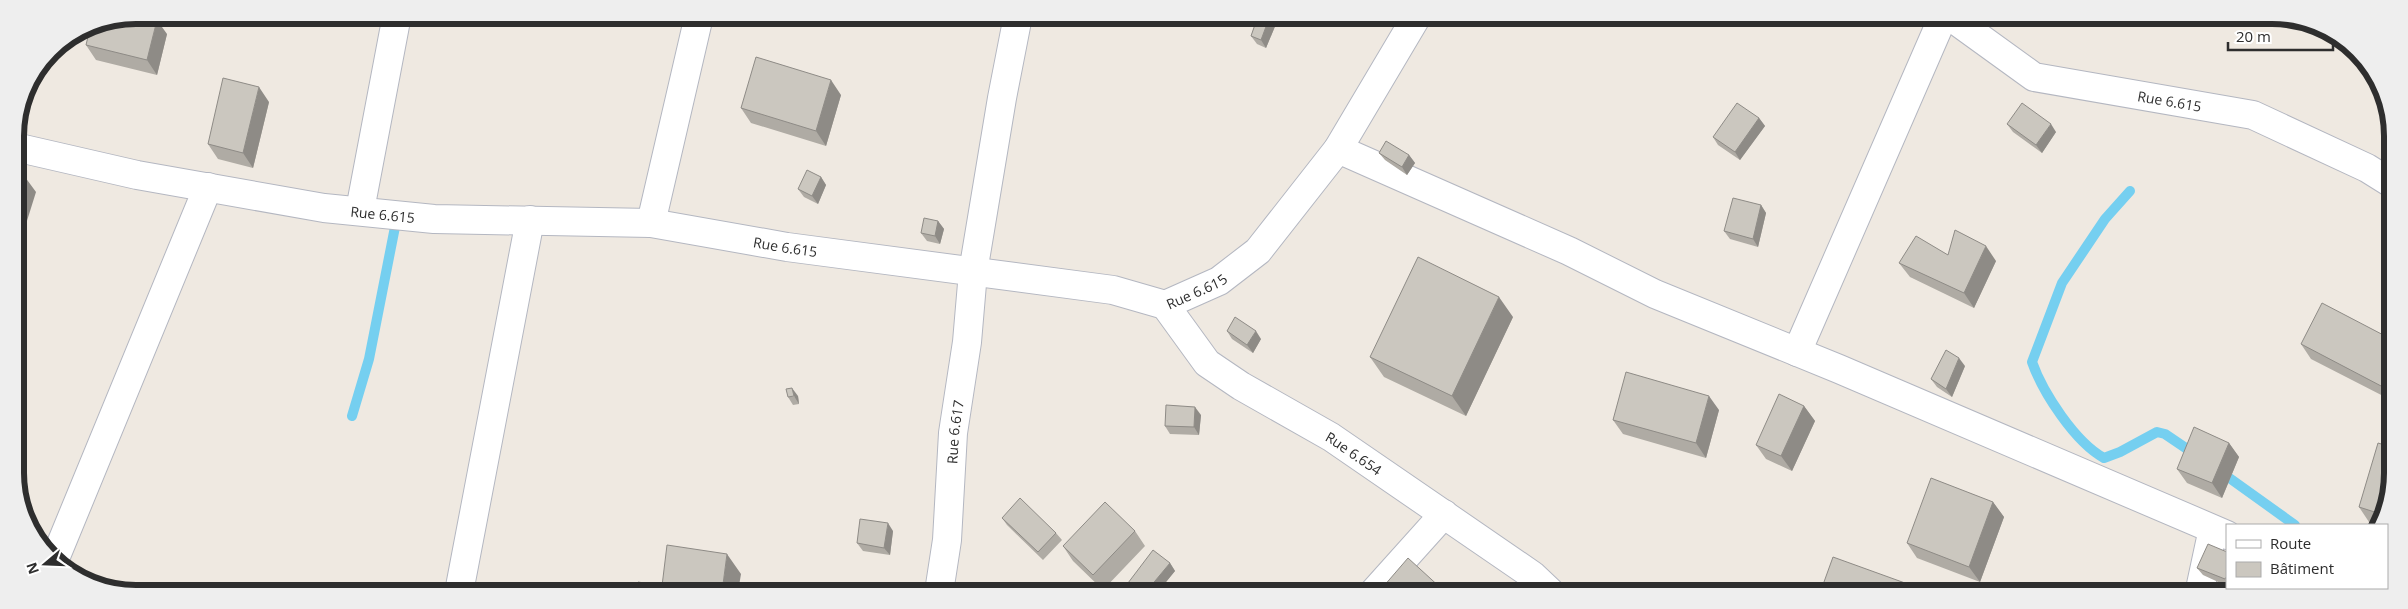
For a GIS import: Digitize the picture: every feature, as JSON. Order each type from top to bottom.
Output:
[{"type":"street","points":[[360,210],[395,24]]},
{"type":"street","points":[[651,223],[697,24]]},
{"type":"street","name":"Rue 6.617","points":[[940,585],[948,540],[953,433],[967,342],[973,272],[1016,24]]},
{"type":"street","name":"Rue 6.615","points":[[24,149],[137,176],[324,208],[360,210],[434,219],[651,223],[787,247],[1113,290],[1165,305],[1219,281],[1258,251],[1338,150],[1411,24]]},
{"type":"street","points":[[1797,352],[1940,24]]},
{"type":"street","name":"Rue 6.615","points":[[1961,24],[2034,77],[2229,109],[2253,115],[2367,168],[2384,179]]},
{"type":"street","points":[[1338,150],[1569,251],[1655,294],[1797,352],[2220,532],[2202,585]]},
{"type":"street","points":[[63,539],[208,187]]},
{"type":"street","points":[[460,585],[530,220]]},
{"type":"street","name":"Rue 6.654","points":[[1165,305],[1208,363],[1241,386],[1331,437],[1377,471],[1444,514],[1532,575],[1543,585]]},
{"type":"street","points":[[1380,585],[1444,514]]},
{"type":"building","points":[[156,24],[147,60],[86,45],[89,34],[93,32],[121,25]]},
{"type":"building","points":[[1255,24],[1267,24],[1261,40],[1251,36]]},
{"type":"building","points":[[756,57],[831,80],[816,131],[741,108]]},
{"type":"building","points":[[223,78],[259,87],[243,153],[208,144]]},
{"type":"building","points":[[1737,103],[1759,118],[1735,152],[1713,137]]},
{"type":"building","points":[[2022,103],[2051,124],[2036,145],[2007,124]]},
{"type":"building","points":[[1386,141],[1409,155],[1402,167],[1379,153]]},
{"type":"building","points":[[807,170],[821,177],[812,196],[798,189]]},
{"type":"building","points":[[1733,198],[1761,205],[1753,239],[1724,231]]},
{"type":"building","points":[[924,218],[938,221],[935,236],[921,233]]},
{"type":"building","points":[[1955,230],[1986,246],[1964,293],[1899,263],[1916,236],[1948,255]]},
{"type":"building","points":[[1418,257],[1499,297],[1452,396],[1370,357]]},
{"type":"building","points":[[2322,303],[2384,335],[2383,387],[2301,344]]},
{"type":"building","points":[[1235,317],[1256,331],[1247,345],[1227,331]]},
{"type":"building","points":[[1946,350],[1959,358],[1946,389],[1931,379]]},
{"type":"building","points":[[1626,372],[1709,396],[1696,443],[1613,420]]},
{"type":"building","points":[[792,388],[794,396],[788,397],[786,389]]},
{"type":"building","points":[[1779,394],[1804,406],[1781,456],[1756,445]]},
{"type":"building","points":[[1166,405],[1195,407],[1194,427],[1165,426]]},
{"type":"building","points":[[2194,427],[2229,443],[2212,483],[2177,469]]},
{"type":"building","points":[[2378,443],[2384,445],[2384,480],[2377,513],[2359,507]]},
{"type":"building","points":[[1931,478],[1993,502],[1969,567],[1907,543]]},
{"type":"building","points":[[1020,498],[1056,533],[1038,552],[1002,518]]},
{"type":"building","points":[[1105,502],[1135,531],[1093,575],[1063,546]]},
{"type":"building","points":[[860,519],[888,523],[884,548],[857,543]]},
{"type":"building","points":[[2208,544],[2226,552],[2225,579],[2197,568]]},
{"type":"building","points":[[667,545],[727,554],[723,585],[662,585]]},
{"type":"building","points":[[1153,550],[1170,563],[1152,585],[1130,585],[1128,583]]},
{"type":"building","points":[[1833,557],[1905,583],[1904,585],[1823,585]]},
{"type":"building","points":[[1408,558],[1438,585],[1385,585]]},
{"type":"building","points":[[638,582],[656,585],[638,585]]},
{"type":"waterway","points":[[2130,191],[2105,219],[2062,283],[2032,362],[2044,388],[2061,416],[2082,441],[2104,458],[2120,452],[2157,432],[2165,434],[2196,455]]},
{"type":"waterway","points":[[352,416],[369,359],[395,227]]},
{"type":"waterway","points":[[2221,472],[2294,524]]}]
